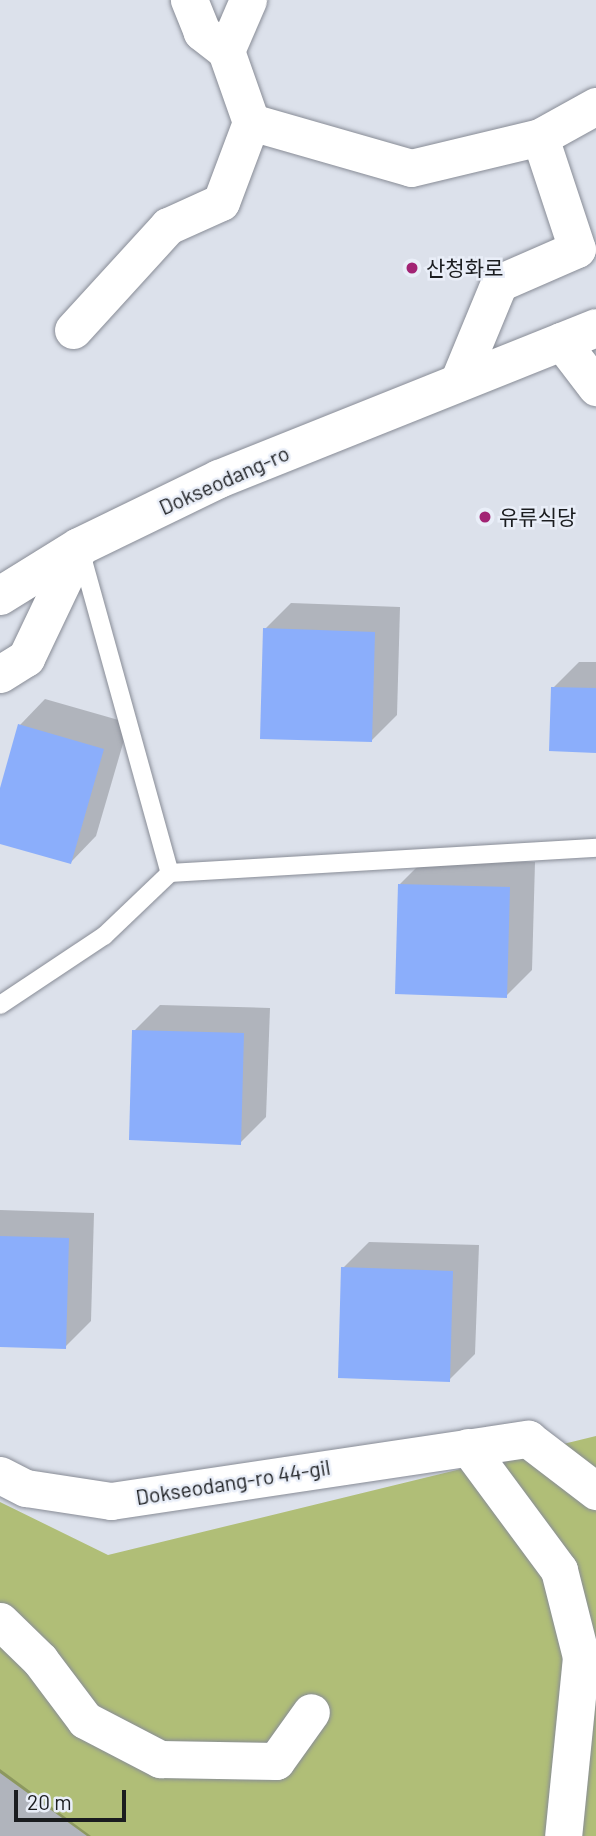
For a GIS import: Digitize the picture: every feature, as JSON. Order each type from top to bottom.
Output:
[{"type":"main road","name":"Dokseodang-ro","points":[[0,596],[79,547],[219,479],[579,335]]},
{"type":"street","points":[[73,330],[168,226],[221,202],[251,122],[226,51],[202,32],[189,0]]},
{"type":"street","points":[[226,51],[248,0]]},
{"type":"street","points":[[251,122],[411,168],[540,137],[596,106]]},
{"type":"street","points":[[458,382],[499,283],[577,249],[540,137]]},
{"type":"street","points":[[579,335],[596,387]]},
{"type":"street","points":[[0,674],[26,658],[79,547]]},
{"type":"street","name":"Dokseodang-ro 44-gil","points":[[0,1475],[26,1488],[111,1501],[528,1439],[596,1491]]},
{"type":"street","points":[[468,1447],[559,1570],[581,1657],[563,1836]]},
{"type":"street","points":[[0,1621],[40,1660],[85,1720],[160,1759],[276,1761],[311,1712]]},
{"type":"lane","points":[[79,547],[170,873]]},
{"type":"lane","points":[[0,1005],[104,936],[170,873],[596,848]]},
{"type":"green space","points":[[596,1436],[596,1836],[87,1836],[0,1773],[0,1502],[108,1555]]},
{"type":"building","points":[[263,628],[375,632],[372,742],[260,739]]},
{"type":"building","points":[[551,687],[596,688],[596,753],[549,751]]},
{"type":"building","points":[[18,724],[104,749],[71,864],[0,844],[0,788]]},
{"type":"building","points":[[398,884],[510,887],[507,998],[395,994]]},
{"type":"building","points":[[132,1030],[244,1033],[241,1145],[129,1140]]},
{"type":"building","points":[[0,1236],[69,1238],[66,1349],[0,1347]]},
{"type":"building","points":[[341,1267],[453,1271],[450,1382],[338,1378]]},
{"type":"place","name":"산청화로","points":[[412,268]]},
{"type":"place","name":"유류식당","points":[[485,517]]}]
